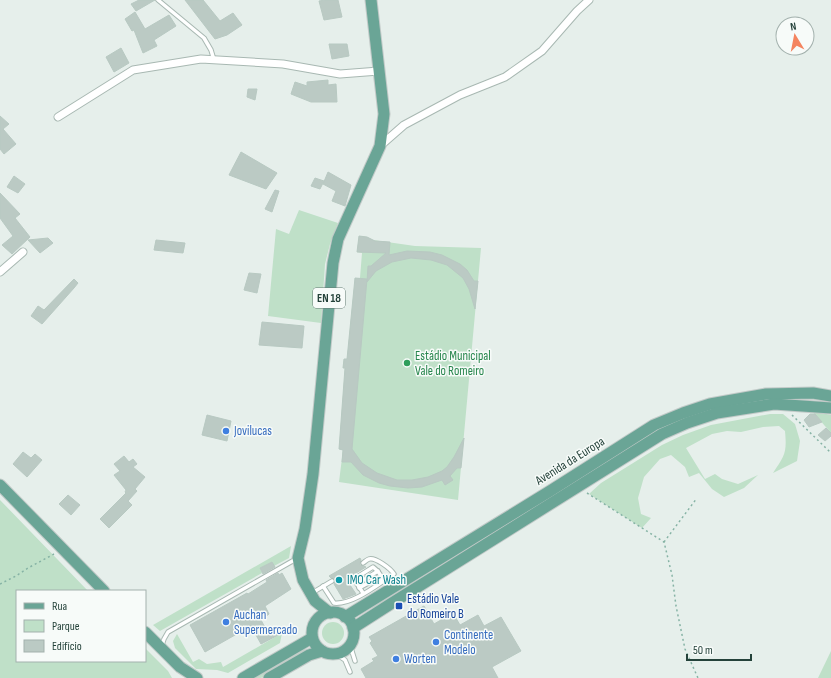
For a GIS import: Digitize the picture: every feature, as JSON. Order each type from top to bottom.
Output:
[{"type":"main road","name":"EN 18","points":[[330,613],[313,597],[303,580],[298,558],[305,529],[313,474],[333,263],[338,239],[380,146],[384,114],[371,0]]},
{"type":"main road","name":"Avenida da Europa","points":[[345,617],[654,425],[710,404],[766,394],[813,393],[831,396]]},
{"type":"main road","name":"Avenida da Europa","points":[[353,628],[662,434],[687,423],[717,413],[774,404],[831,408]]},
{"type":"main road","points":[[0,485],[103,590]]},
{"type":"main road","name":"EN 18","points":[[313,597],[317,620]]},
{"type":"main road","points":[[330,613],[340,614],[345,617],[353,628],[353,637],[350,645],[343,652],[336,654],[329,654],[318,648],[312,638],[312,629],[317,620],[325,614],[330,613]]},
{"type":"main road","points":[[146,633],[180,667],[197,678]]},
{"type":"main road","points":[[243,678],[312,638]]},
{"type":"main road","points":[[269,678],[309,655],[322,651]]},
{"type":"main road","points":[[180,667],[184,678]]},
{"type":"street","points":[[380,146],[404,125],[460,95],[505,76],[542,52],[577,11],[589,0]]},
{"type":"street","points":[[58,117],[133,70],[201,59],[284,64],[340,74],[379,71]]},
{"type":"street","points":[[0,272],[23,252]]},
{"type":"lane","points":[[158,0],[204,38],[211,50],[214,60]]},
{"type":"lane","points":[[162,648],[164,639],[168,632],[298,558]]},
{"type":"lane","points":[[323,586],[334,603],[342,604],[352,600],[394,574],[391,570],[374,560],[369,559],[363,563]]},
{"type":"lane","points":[[363,593],[354,579],[372,568],[378,571],[381,576],[382,578],[380,583]]},
{"type":"lane","points":[[360,588],[381,576]]},
{"type":"lane","points":[[313,597],[323,586],[332,581]]},
{"type":"lane","points":[[350,645],[355,660]]},
{"type":"lane","points":[[336,654],[344,660],[350,672]]},
{"type":"path","points":[[784,405],[787,410],[831,453]]},
{"type":"path","points":[[578,487],[664,542],[672,575],[676,606],[685,649],[698,678]]},
{"type":"path","points":[[664,542],[697,498]]},
{"type":"path","points":[[0,584],[49,557],[62,548]]},
{"type":"green space","points":[[299,210],[338,223],[330,244],[325,264],[321,323],[268,316],[276,229],[289,234]]},
{"type":"green space","name":"Estádio Municipal Vale do Romeiro","points":[[359,236],[367,237],[373,240],[415,246],[481,248],[458,500],[339,482],[343,450],[339,449],[345,368],[343,368],[344,359],[347,359],[355,278],[360,278],[362,253],[357,252]]},
{"type":"green space","points":[[812,411],[831,415],[831,433]]},
{"type":"green space","points":[[770,414],[783,414],[795,424],[800,441],[797,461],[773,473],[783,458],[786,444],[785,431],[779,426],[763,427],[741,432],[727,431],[712,434],[686,448],[705,479],[715,474],[722,479],[738,484],[758,475],[744,488],[724,497],[712,489],[699,473],[689,477],[685,467],[671,455],[660,459],[644,477],[638,498],[641,514],[651,518],[642,528],[589,494],[601,483],[662,445],[683,435],[711,425]]},
{"type":"green space","points":[[590,469],[593,472],[373,609],[371,606]]},
{"type":"green space","points":[[0,500],[87,590],[16,590],[16,662],[146,662],[146,649],[168,671],[172,678],[0,678]]},
{"type":"green space","points":[[291,546],[289,558],[274,566],[272,562],[260,568],[262,573],[160,631],[153,625]]},
{"type":"green space","points":[[333,622],[341,625],[344,633],[341,641],[333,644],[325,641],[322,633],[325,625]]},
{"type":"green space","points":[[282,633],[280,643],[228,673],[217,670],[196,669],[175,648],[173,641],[177,634],[193,662],[199,659],[207,664],[221,662],[223,667]]},
{"type":"green space","points":[[305,649],[306,652],[261,678],[254,678]]},
{"type":"green space","points":[[831,651],[831,678],[818,678]]},
{"type":"building","points":[[139,0],[155,0],[136,11],[131,4]]},
{"type":"building","points":[[185,0],[203,0],[220,21],[233,13],[242,25],[227,35],[215,39]]},
{"type":"building","points":[[338,0],[342,17],[324,20],[319,1]]},
{"type":"building","points":[[135,12],[145,29],[169,15],[176,26],[154,40],[157,46],[143,53],[134,30],[132,31],[125,19]]},
{"type":"building","points":[[329,44],[347,44],[349,56],[332,59]]},
{"type":"building","points":[[121,48],[129,63],[114,72],[106,57]]},
{"type":"building","points":[[328,80],[328,85],[336,84],[337,102],[311,102],[291,94],[295,82],[307,86],[307,82]]},
{"type":"building","points":[[248,89],[257,89],[255,100],[247,97]]},
{"type":"building","points":[[0,116],[9,124],[3,129],[16,144],[4,154],[0,149]]},
{"type":"building","points":[[241,152],[277,173],[266,189],[229,175]]},
{"type":"building","points":[[328,172],[351,185],[345,206],[332,201],[336,191],[323,184]]},
{"type":"building","points":[[14,176],[25,184],[18,193],[7,187]]},
{"type":"building","points":[[315,178],[324,181],[320,189],[311,186]]},
{"type":"building","points":[[275,190],[279,191],[272,212],[265,209]]},
{"type":"building","points":[[0,193],[20,214],[15,218],[30,237],[12,254],[2,245],[13,236],[0,218]]},
{"type":"building","points":[[359,236],[367,237],[375,241],[390,242],[389,255],[407,251],[430,252],[442,255],[460,264],[467,270],[474,281],[478,281],[475,309],[469,289],[463,278],[447,265],[431,260],[411,258],[392,262],[376,271],[367,282],[368,266],[371,266],[386,253],[357,252]]},
{"type":"building","points":[[48,238],[53,243],[40,253],[28,240]]},
{"type":"building","points":[[156,240],[185,243],[183,253],[154,250]]},
{"type":"building","points":[[249,273],[261,274],[257,293],[244,290]]},
{"type":"building","points":[[355,278],[367,279],[352,449],[362,463],[377,473],[397,480],[412,480],[428,477],[442,471],[447,467],[464,438],[461,468],[457,468],[450,476],[453,480],[445,485],[442,480],[422,487],[408,488],[390,486],[379,483],[363,475],[351,462],[342,462],[343,450],[339,449],[345,368],[343,368],[344,359],[347,359]]},
{"type":"building","points":[[74,279],[78,283],[42,324],[31,316],[38,306],[44,310]]},
{"type":"building","points":[[262,322],[304,326],[302,348],[259,345]]},
{"type":"building","points":[[810,414],[815,414],[822,422],[809,427],[804,420]]},
{"type":"building","points":[[207,415],[231,421],[227,441],[202,435]]},
{"type":"building","points":[[826,428],[831,433],[831,436],[825,441],[818,435]]},
{"type":"building","points":[[23,452],[31,458],[35,454],[42,460],[27,477],[13,464]]},
{"type":"building","points":[[124,456],[129,462],[133,459],[137,464],[133,467],[145,477],[135,489],[137,491],[128,501],[132,505],[109,528],[100,519],[126,493],[126,490],[114,475],[120,471],[114,464]]},
{"type":"building","points":[[68,495],[80,505],[71,515],[59,504]]},
{"type":"building","name":"IMO Car Wash","points":[[360,558],[360,565],[366,567],[346,579],[356,594],[343,599],[334,584],[335,579],[329,576]]},
{"type":"building","points":[[272,562],[275,567],[263,574],[260,568]]},
{"type":"building","name":"Auchan Supermercado","points":[[278,573],[279,575],[282,573],[291,589],[265,606],[269,614],[261,620],[268,633],[277,628],[280,634],[261,644],[251,626],[205,652],[190,625],[247,593],[248,594]]},
{"type":"building","points":[[424,606],[434,624],[453,613],[460,625],[478,615],[484,626],[501,617],[521,651],[492,667],[498,678],[366,678],[361,669],[374,661],[372,659],[378,656],[370,643],[372,641],[369,637]]},
{"type":"place","name":"Estádio Municipal Vale do Romeiro","points":[[407,363]]},
{"type":"place","name":"Jovilucas","points":[[226,431]]},
{"type":"place","name":"IMO Car Wash","points":[[339,580]]},
{"type":"place","name":"Estádio Vale do Romeiro B","points":[[399,606]]},
{"type":"place","name":"Auchan Supermercado","points":[[226,622]]},
{"type":"place","name":"Continente Modelo","points":[[436,642]]},
{"type":"place","name":"Worten","points":[[396,659]]}]
